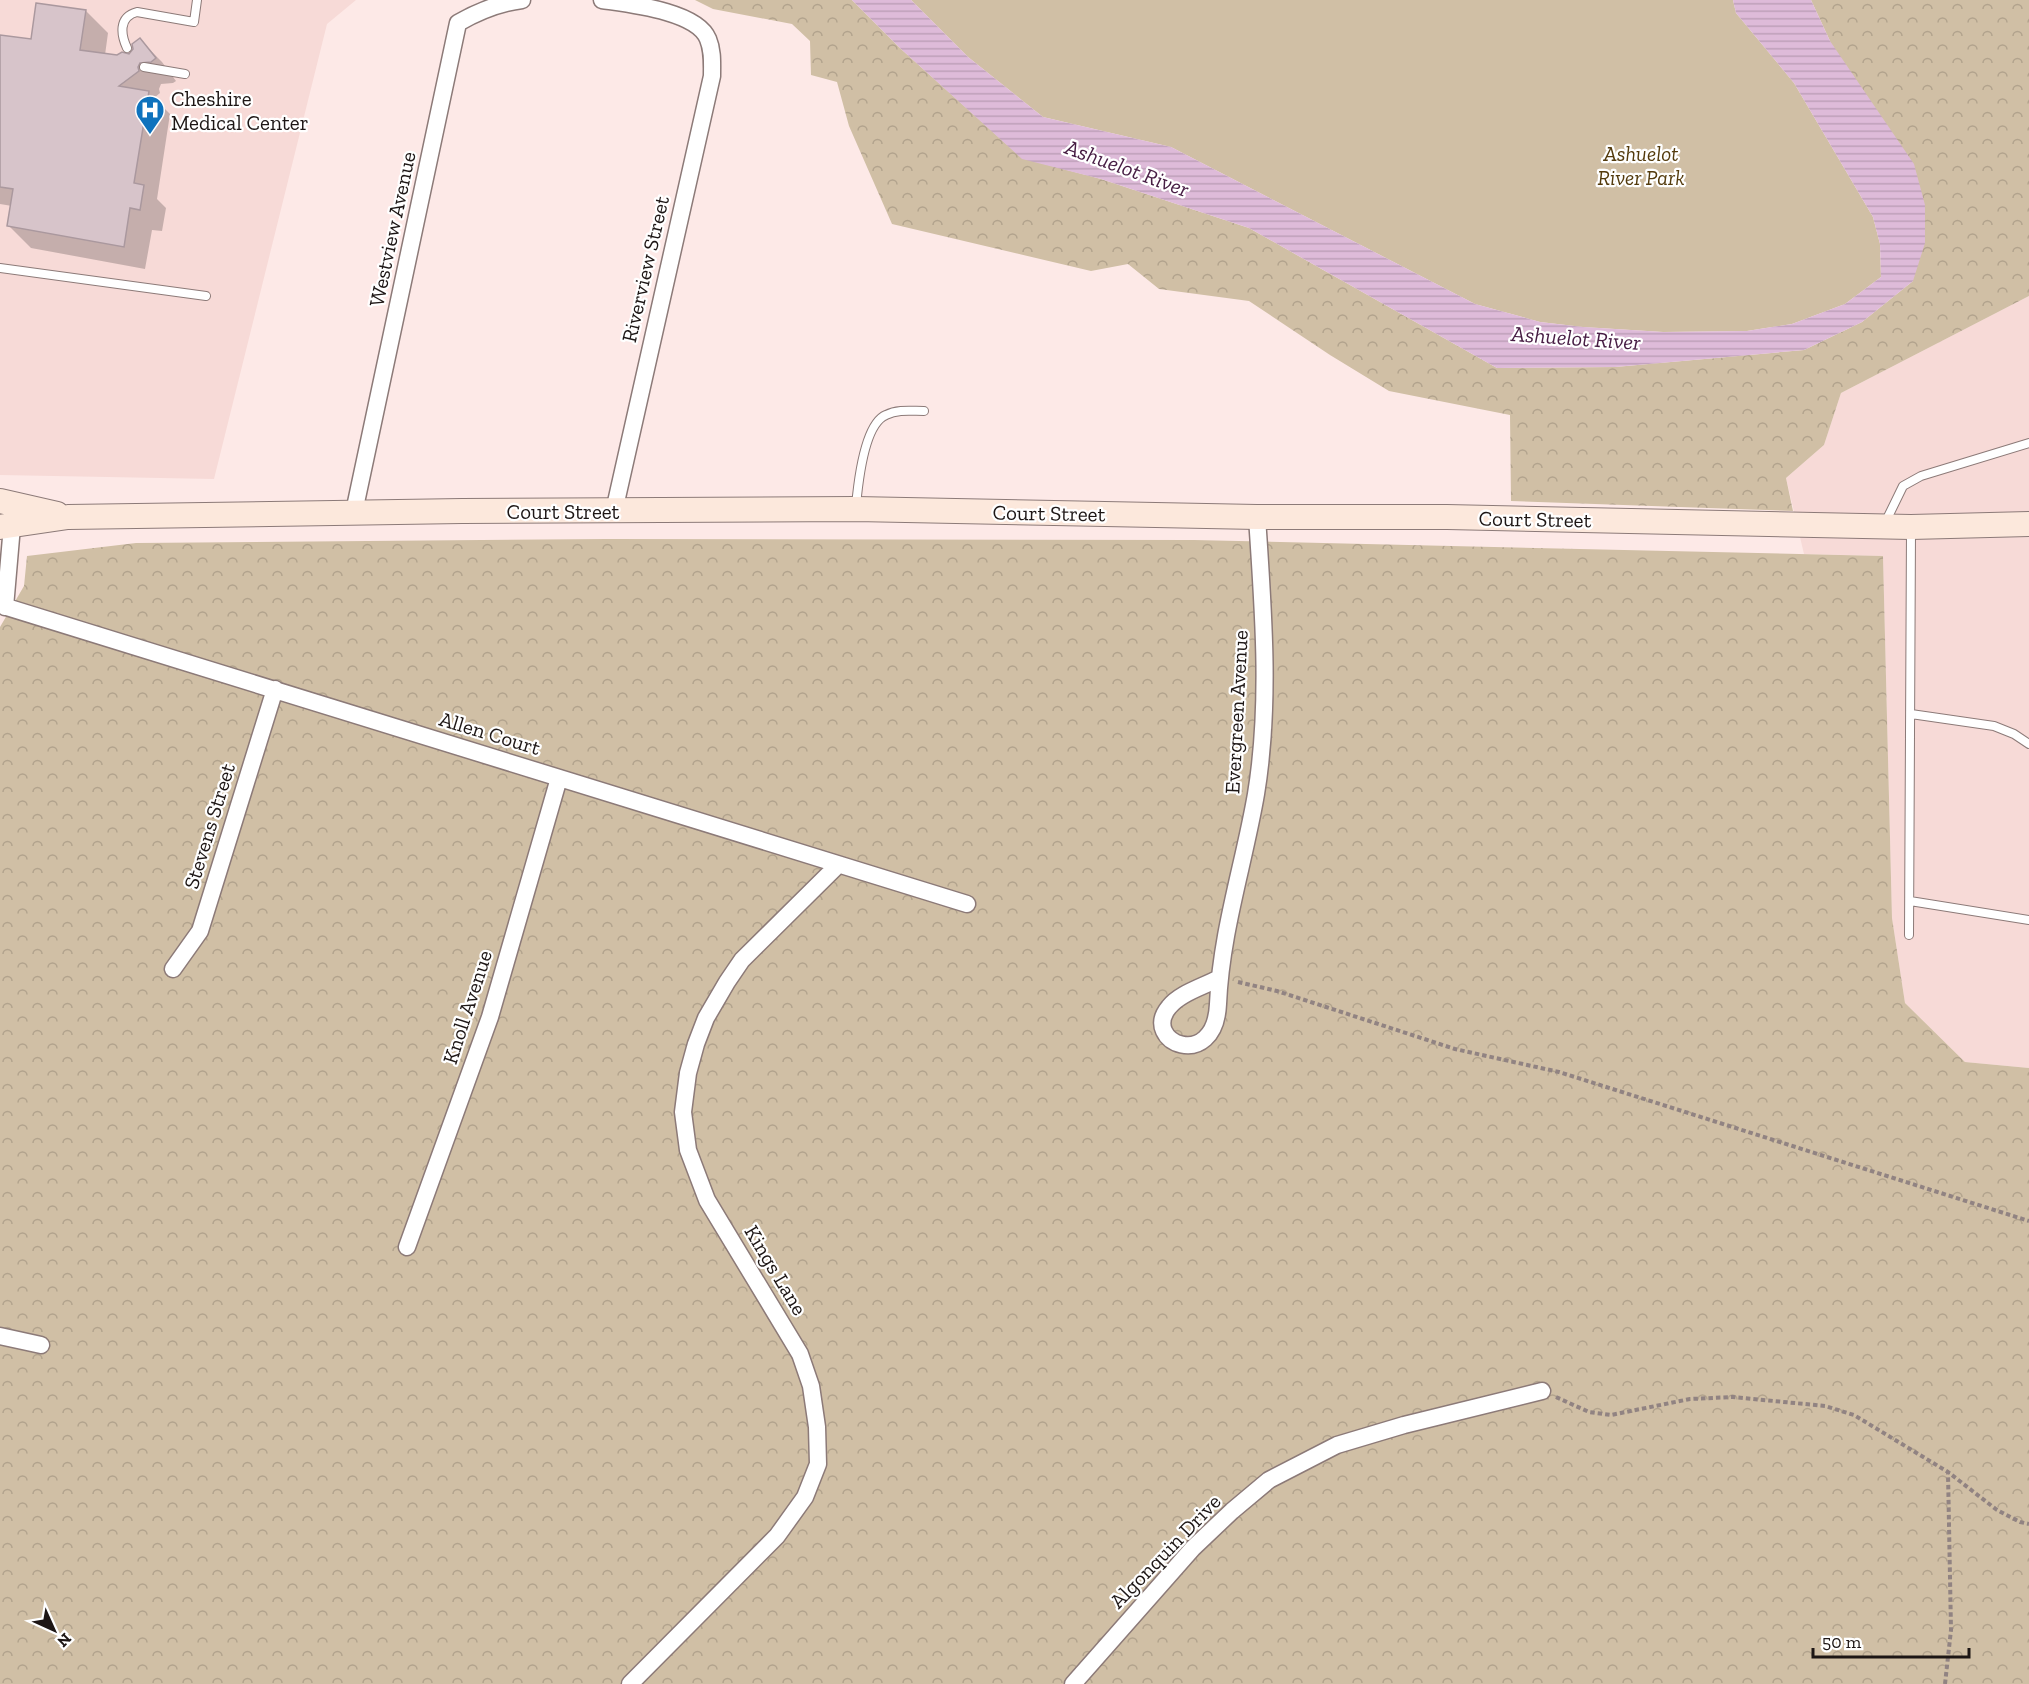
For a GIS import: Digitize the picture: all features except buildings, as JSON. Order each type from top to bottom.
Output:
[{"type":"main road","name":"Court Street","points":[[0,501],[68,517]]},
{"type":"main road","name":"Court Street","points":[[6,526],[68,517],[354,512],[856,509],[1257,517],[1447,517],[1911,527],[2029,524]]},
{"type":"street","name":"Westview Avenue","points":[[354,512],[458,23],[502,3],[522,0]]},
{"type":"street","name":"Riverview Street","points":[[602,0],[633,4],[687,19],[708,36],[713,54],[712,76],[614,511]]},
{"type":"street","name":"Evergreen Avenue","points":[[1219,978],[1256,794],[1261,750],[1264,606],[1257,517]]},
{"type":"street","points":[[2,606],[6,526]]},
{"type":"street","name":"Allen Court","points":[[2,606],[967,904]]},
{"type":"street","name":"Stevens Street","points":[[173,969],[200,931],[275,689]]},
{"type":"street","name":"Knoll Avenue","points":[[407,1247],[490,1017],[559,778]]},
{"type":"street","name":"Kings Lane","points":[[630,1684],[777,1536],[806,1497],[818,1464],[813,1396],[800,1354],[707,1200],[687,1150],[683,1112],[688,1073],[696,1044],[706,1018],[727,982],[742,960],[838,865]]},
{"type":"street","points":[[0,1336],[40,1345]]},
{"type":"street","name":"Algonquin Drive","points":[[1073,1684],[1193,1548],[1269,1480],[1337,1445],[1404,1425],[1542,1391]]},
{"type":"lane","points":[[128,48],[123,40],[122,30],[123,24],[131,14],[136,12],[194,22],[197,0]]},
{"type":"lane","points":[[144,67],[185,74]]},
{"type":"lane","points":[[0,268],[206,296]]},
{"type":"lane","points":[[856,509],[858,479],[874,426],[884,415],[899,411],[924,411]]},
{"type":"lane","points":[[1884,525],[1903,486],[1921,476],[2029,443]]},
{"type":"lane","points":[[1910,935],[1911,527]]},
{"type":"lane","points":[[1911,714],[1994,726],[2014,734],[2029,744]]},
{"type":"lane","points":[[1910,901],[2029,920]]},
{"type":"path","points":[[1219,978],[1277,991],[1455,1049],[1559,1072],[2029,1221]]},
{"type":"path","points":[[1542,1391],[1589,1412],[1611,1415],[1690,1399],[1733,1397],[1825,1406],[1854,1415],[1948,1472],[1997,1510],[2029,1524]]},
{"type":"path","points":[[1945,1684],[1951,1630],[1948,1472]]},
{"type":"shaded area","name":"Cheshire Medical Center","points":[[0,0],[356,0],[327,24],[214,479],[0,475]]},
{"type":"shaded area","points":[[2029,296],[2029,1068],[1965,1062],[1905,1003],[1892,918],[1883,556],[1804,554],[1786,478],[1824,445],[1841,393]]},
{"type":"green space","points":[[695,0],[852,0],[901,49],[1022,158],[1101,179],[1249,228],[1497,368],[1615,367],[1804,350],[1862,322],[1913,281],[1830,41],[1811,0],[2029,0],[2029,296],[1841,393],[1824,445],[1786,478],[1793,511],[1511,501],[1510,415],[1389,391],[1249,301],[1159,289],[1128,264],[1091,271],[892,224],[849,126],[837,82],[811,75],[810,41],[792,24],[713,9]]},
{"type":"green space","name":"Ashuelot River Park","points":[[911,0],[1733,0],[1736,13],[1794,83],[1873,217],[1880,244],[1881,277],[1845,304],[1792,324],[1747,331],[1663,332],[1583,327],[1540,322],[1475,304],[1171,147],[1043,117],[968,57]]},
{"type":"green space","points":[[607,539],[1194,540],[1883,556],[1892,918],[1905,1003],[1965,1062],[2029,1068],[2029,1684],[0,1684],[0,627],[24,586],[27,556],[136,543]]},
{"type":"water","name":"Ashuelot River","points":[[852,0],[911,0],[968,57],[1043,117],[1171,147],[1475,304],[1540,322],[1663,332],[1747,331],[1792,324],[1845,304],[1881,277],[1880,244],[1873,217],[1794,83],[1736,13],[1733,0],[1811,0],[1830,41],[1914,164],[1925,205],[1925,243],[1913,281],[1862,322],[1804,350],[1615,367],[1497,368],[1249,228],[1101,179],[1022,159],[901,49]]},
{"type":"place","name":"Cheshire Medical Center","points":[[150,136]]}]
